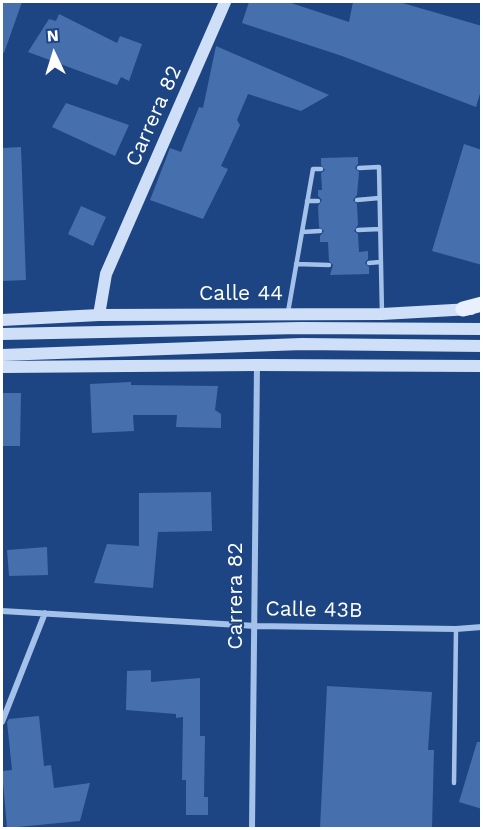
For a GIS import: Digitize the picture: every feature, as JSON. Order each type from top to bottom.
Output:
[{"type":"main road","points":[[464,309],[482,304]]},
{"type":"street","name":"Carrera 82","points":[[99,315],[106,274],[225,2]]},
{"type":"street","name":"Calle 44","points":[[2,320],[99,315],[382,314],[482,310]]},
{"type":"street","name":"Calle 44","points":[[2,334],[301,328],[482,329]]},
{"type":"street","points":[[2,355],[302,344],[482,346]]},
{"type":"street","name":"Carrera 82","points":[[252,828],[256,626],[257,365]]},
{"type":"street","points":[[2,367],[482,366]]},
{"type":"street","name":"Calle 43B","points":[[2,611],[256,626],[456,629],[482,627]]},
{"type":"street","points":[[2,722],[45,613]]},
{"type":"lane","points":[[359,168],[379,167],[382,314]]},
{"type":"lane","points":[[288,314],[313,169],[321,170]]},
{"type":"lane","points":[[357,200],[379,198]]},
{"type":"lane","points":[[308,201],[318,201]]},
{"type":"lane","points":[[358,230],[380,229]]},
{"type":"lane","points":[[302,232],[320,231]]},
{"type":"lane","points":[[369,263],[380,262]]},
{"type":"lane","points":[[296,264],[329,265]]},
{"type":"lane","points":[[454,783],[456,629]]},
{"type":"building","points":[[2,2],[22,2],[4,53],[2,52]]},
{"type":"building","points":[[249,2],[288,2],[349,22],[353,2],[399,2],[482,26],[482,87],[476,107],[342,56],[242,23]]},
{"type":"building","points":[[59,14],[117,43],[120,36],[142,44],[129,81],[121,77],[117,85],[28,52],[49,19],[56,21]]},
{"type":"building","points":[[216,46],[329,95],[301,111],[248,94],[237,120],[240,125],[221,166],[228,169],[203,219],[150,200],[170,148],[181,152],[199,107],[203,108]]},
{"type":"building","points":[[66,103],[129,125],[115,156],[52,127]]},
{"type":"building","points":[[464,144],[482,150],[482,265],[432,251]]},
{"type":"building","points":[[21,147],[26,280],[2,281],[2,148]]},
{"type":"building","points":[[358,157],[358,164],[355,168],[359,172],[357,195],[353,200],[357,204],[358,225],[354,231],[358,234],[359,252],[368,251],[368,259],[365,263],[369,267],[369,274],[330,275],[333,265],[329,261],[328,242],[320,242],[320,236],[324,231],[319,227],[318,206],[322,200],[318,196],[318,190],[322,190],[321,173],[325,170],[321,165],[321,158]]},
{"type":"building","points":[[81,206],[106,217],[93,246],[68,234]]},
{"type":"building","points":[[131,382],[131,385],[218,386],[215,410],[221,414],[221,428],[176,427],[177,415],[133,415],[134,431],[92,433],[90,384]]},
{"type":"building","points":[[2,393],[21,393],[20,446],[2,446]]},
{"type":"building","points":[[211,492],[212,531],[158,532],[153,588],[94,583],[107,544],[139,546],[139,493]]},
{"type":"building","points":[[47,547],[48,575],[9,576],[7,550]]},
{"type":"building","points":[[151,670],[151,682],[200,678],[200,736],[205,736],[204,797],[208,797],[208,815],[186,815],[186,780],[182,780],[183,717],[176,718],[176,714],[126,710],[127,671]]},
{"type":"building","points":[[327,686],[432,692],[428,750],[434,750],[432,828],[320,828]]},
{"type":"building","points":[[39,716],[44,766],[51,765],[54,788],[90,783],[80,821],[7,828],[2,771],[12,770],[7,722],[9,719]]},
{"type":"building","points":[[477,742],[482,742],[482,809],[459,802]]}]
